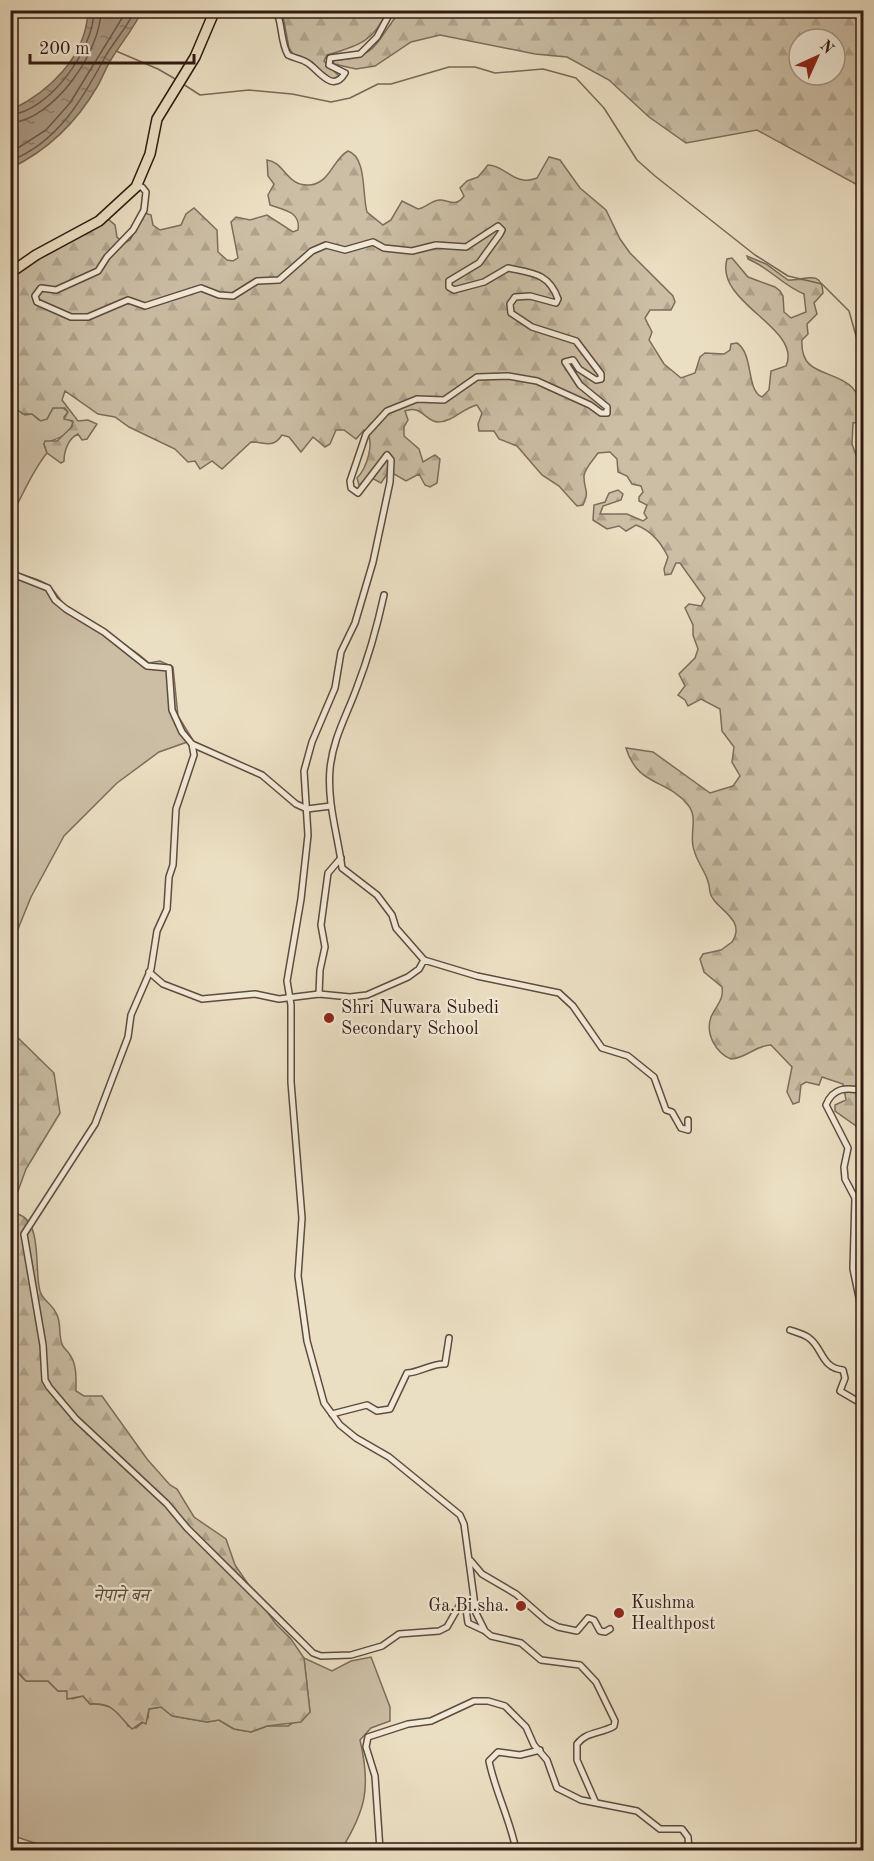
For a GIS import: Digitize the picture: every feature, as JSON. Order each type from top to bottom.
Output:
[{"type":"highway","points":[[10,273],[36,255],[99,221],[136,187],[150,154],[157,119],[189,68],[215,10]]},
{"type":"street","points":[[276,10],[283,29],[284,48],[288,55],[309,62],[330,81],[341,79],[345,73],[329,65],[330,58],[360,54],[375,40],[390,12],[395,10]]},
{"type":"street","points":[[136,187],[142,187],[146,192],[146,200],[128,238],[107,257],[98,271],[56,290],[41,288],[35,296],[37,302],[71,317],[88,318],[128,300],[145,306],[201,288],[219,295],[233,296],[257,281],[279,280],[312,251],[326,244],[345,249],[373,242],[384,248],[412,251],[436,245],[466,247],[498,226],[502,230],[500,234],[479,263],[449,281],[451,289],[484,282],[508,268],[537,272],[550,282],[558,298],[556,303],[530,296],[514,297],[510,304],[511,313],[532,327],[570,339],[581,346],[600,371],[601,379],[592,378],[570,359],[567,360],[566,365],[580,384],[607,407],[607,413],[601,413],[591,405],[537,381],[508,376],[477,377],[444,400],[412,401],[392,408],[366,434],[350,481],[351,488],[358,494],[387,455],[391,460],[390,482],[373,562],[355,623],[341,652],[335,688],[312,742],[304,771],[308,835],[301,899],[288,964],[291,1083],[302,1218],[298,1276],[307,1341],[324,1403],[332,1414],[356,1438],[389,1457],[460,1515],[470,1560],[476,1613],[485,1631]]},
{"type":"street","points":[[10,427],[13,429],[10,441]]},
{"type":"street","points":[[10,573],[48,588],[55,600],[66,609],[114,639],[147,666],[169,668],[172,710],[182,732],[192,744],[262,775],[296,804],[307,809],[331,806]]},
{"type":"street","points":[[384,595],[376,638],[336,736],[330,770],[333,830],[342,868],[377,895],[392,915],[396,928],[424,960],[477,976],[560,993],[573,1006],[602,1048],[628,1056],[654,1077],[666,1110],[672,1112],[681,1128],[688,1130],[688,1120]]},
{"type":"street","points":[[192,744],[194,756],[176,809],[173,865],[169,878],[167,909],[157,931],[149,972],[131,1015],[128,1037],[95,1124],[24,1234],[43,1345],[45,1380],[49,1388],[76,1419],[167,1504],[187,1528],[313,1653],[321,1656],[351,1655],[382,1646],[399,1634],[439,1631],[447,1628],[462,1601],[465,1602],[468,1623],[491,1636],[521,1643],[541,1660],[580,1665],[596,1682],[615,1721],[614,1726],[606,1731],[589,1734],[577,1744],[577,1760],[595,1801]]},
{"type":"street","points":[[319,994],[325,947],[321,926],[328,873],[341,858]]},
{"type":"street","points":[[149,972],[163,984],[191,997],[212,999],[261,994],[289,998],[319,994],[350,997],[367,995],[408,977],[419,969],[424,960]]},
{"type":"street","points":[[864,1091],[841,1089],[832,1093],[826,1105],[848,1148],[844,1167],[845,1179],[855,1198],[853,1269],[864,1321]]},
{"type":"street","points":[[790,1330],[811,1339],[829,1366],[843,1370],[845,1378],[840,1391],[864,1405]]},
{"type":"street","points":[[332,1414],[367,1405],[377,1411],[390,1409],[407,1373],[414,1374],[439,1364],[445,1364],[448,1338]]},
{"type":"street","points":[[470,1560],[482,1574],[516,1594],[558,1627],[577,1630],[588,1618],[594,1620],[596,1627],[602,1632],[610,1629]]},
{"type":"street","points":[[380,1851],[375,1776],[366,1747],[368,1737],[408,1724],[431,1721],[474,1701],[488,1701],[505,1706],[526,1727],[534,1745],[540,1750],[557,1788],[581,1800],[637,1811],[660,1829],[682,1829],[688,1838],[689,1851]]},
{"type":"street","points":[[516,1851],[507,1816],[491,1777],[489,1761],[498,1752],[520,1755],[540,1750]]},
{"type":"green space","points":[[282,11],[387,11],[370,36],[347,49],[327,55],[324,61],[339,76],[333,79],[326,77],[312,62],[293,54],[289,48]]},
{"type":"green space","points":[[413,11],[863,11],[863,188],[757,130],[686,143],[649,117],[609,80],[567,57],[535,54],[440,35],[411,42],[375,66],[356,69],[334,64],[333,60],[347,59],[366,53],[379,41],[398,14]]},
{"type":"green space","points":[[348,151],[354,155],[361,168],[367,212],[383,225],[391,220],[402,201],[418,209],[438,200],[458,201],[464,196],[460,188],[467,181],[478,177],[488,165],[500,168],[516,178],[529,180],[537,178],[549,157],[560,160],[580,188],[606,210],[620,239],[630,253],[673,296],[675,302],[671,310],[650,310],[645,318],[652,332],[649,340],[664,364],[681,378],[695,373],[700,357],[705,353],[724,354],[730,350],[731,344],[737,343],[746,355],[754,388],[762,397],[769,390],[771,371],[786,366],[788,352],[782,339],[733,289],[726,275],[727,259],[732,258],[748,277],[780,291],[783,296],[784,312],[791,318],[806,312],[804,294],[748,259],[747,256],[766,264],[788,280],[811,277],[822,285],[823,293],[814,303],[817,314],[807,324],[808,334],[802,340],[804,355],[810,365],[843,380],[853,389],[860,402],[863,422],[853,423],[852,444],[864,477],[863,1137],[856,1126],[835,1111],[835,1105],[846,1100],[843,1084],[822,1077],[819,1085],[806,1082],[801,1085],[799,1102],[793,1104],[787,1092],[792,1067],[771,1045],[731,1059],[716,1048],[713,1042],[709,1030],[710,1023],[721,999],[722,987],[704,972],[700,959],[703,954],[721,950],[732,942],[736,934],[736,926],[712,898],[692,841],[693,814],[688,805],[680,796],[638,770],[631,761],[626,748],[653,752],[710,793],[733,786],[740,776],[732,762],[734,747],[722,731],[720,709],[701,699],[688,706],[685,700],[678,695],[685,686],[679,674],[695,658],[698,649],[693,635],[693,625],[685,608],[689,604],[701,606],[705,598],[680,563],[676,563],[671,574],[665,575],[664,569],[668,557],[659,542],[647,530],[636,525],[626,531],[619,526],[607,529],[593,520],[594,505],[605,502],[609,493],[618,490],[623,494],[621,500],[603,506],[600,514],[627,514],[643,521],[647,518],[644,513],[647,505],[639,501],[643,492],[641,486],[632,484],[627,476],[618,472],[617,459],[610,452],[598,453],[587,468],[584,474],[586,496],[583,505],[577,506],[559,486],[542,475],[517,446],[499,439],[494,431],[479,431],[478,424],[482,413],[477,405],[448,420],[438,422],[419,411],[411,409],[405,411],[408,420],[404,427],[404,436],[419,449],[423,462],[435,455],[440,459],[437,483],[430,487],[425,485],[419,474],[406,481],[389,471],[381,483],[372,478],[359,485],[357,478],[367,461],[370,447],[370,440],[364,430],[356,439],[344,430],[336,430],[330,444],[325,447],[313,437],[301,452],[289,437],[282,435],[275,442],[268,444],[251,442],[222,469],[212,461],[200,469],[195,461],[188,462],[175,449],[129,427],[115,417],[98,414],[65,391],[62,400],[78,421],[88,420],[97,424],[87,439],[82,440],[78,434],[72,438],[66,449],[64,461],[61,463],[47,453],[44,444],[45,441],[57,441],[72,427],[73,421],[64,419],[68,412],[65,408],[53,408],[47,419],[41,421],[32,414],[23,414],[11,405],[10,275],[108,219],[115,225],[117,237],[124,243],[130,240],[145,213],[151,215],[153,225],[160,230],[181,225],[186,214],[194,208],[217,230],[218,252],[227,260],[233,261],[238,258],[231,222],[236,217],[250,220],[267,215],[293,232],[298,230],[297,219],[294,215],[270,205],[268,195],[274,184],[268,176],[267,160],[278,165],[296,182],[310,185],[322,180]]},
{"type":"green space","points":[[11,405],[25,415],[32,414],[39,420],[47,419],[53,408],[62,407],[68,412],[64,417],[73,422],[65,434],[44,444],[47,453],[32,475],[11,516]]},
{"type":"green space","points":[[10,571],[45,583],[74,614],[122,643],[149,663],[160,661],[173,667],[178,716],[193,740],[159,752],[117,783],[64,836],[31,897],[18,929],[11,934]]},
{"type":"green space","name":"नेपाने बन","points":[[10,1030],[54,1073],[60,1113],[26,1169],[14,1202],[18,1214],[31,1226],[36,1248],[40,1291],[58,1317],[63,1347],[75,1367],[76,1391],[84,1396],[102,1396],[147,1459],[170,1485],[177,1489],[194,1517],[226,1539],[235,1565],[275,1623],[291,1639],[304,1658],[310,1712],[301,1722],[267,1726],[251,1732],[234,1729],[219,1720],[207,1722],[172,1716],[161,1707],[149,1709],[146,1724],[142,1722],[132,1729],[110,1707],[90,1704],[83,1696],[67,1699],[67,1691],[58,1691],[48,1681],[26,1681],[16,1670],[11,1670]]},
{"type":"green space","points":[[371,1657],[390,1707],[390,1721],[371,1728],[360,1740],[365,1771],[364,1798],[356,1823],[341,1850],[55,1850],[11,1835],[11,1670],[15,1670],[26,1681],[48,1681],[58,1691],[67,1691],[72,1699],[83,1696],[90,1704],[113,1709],[126,1720],[128,1726],[136,1728],[148,1718],[149,1709],[161,1707],[173,1716],[207,1722],[219,1720],[234,1729],[251,1732],[267,1726],[288,1726],[310,1712],[304,1658],[332,1671],[351,1661]]},
{"type":"water","points":[[88,11],[142,11],[110,61],[89,100],[70,124],[37,153],[11,168],[11,110],[39,93],[63,71],[73,58],[80,43],[86,28]]},
{"type":"waterway","points":[[116,51],[177,80]]},
{"type":"waterway","points":[[183,84],[200,95],[249,90],[292,94],[331,102],[350,98],[378,84],[391,84],[449,67],[475,67],[495,73],[543,69],[576,78],[604,108],[637,160],[655,176],[755,255],[788,276],[822,284],[849,311],[858,343],[864,349]]},
{"type":"place","name":"Shri Nuwara Subedi Secondary School","points":[[329,1018]]},
{"type":"place","name":"Ga.Bi.sha.","points":[[521,1606]]},
{"type":"place","name":"Kushma Healthpost","points":[[619,1613]]}]
